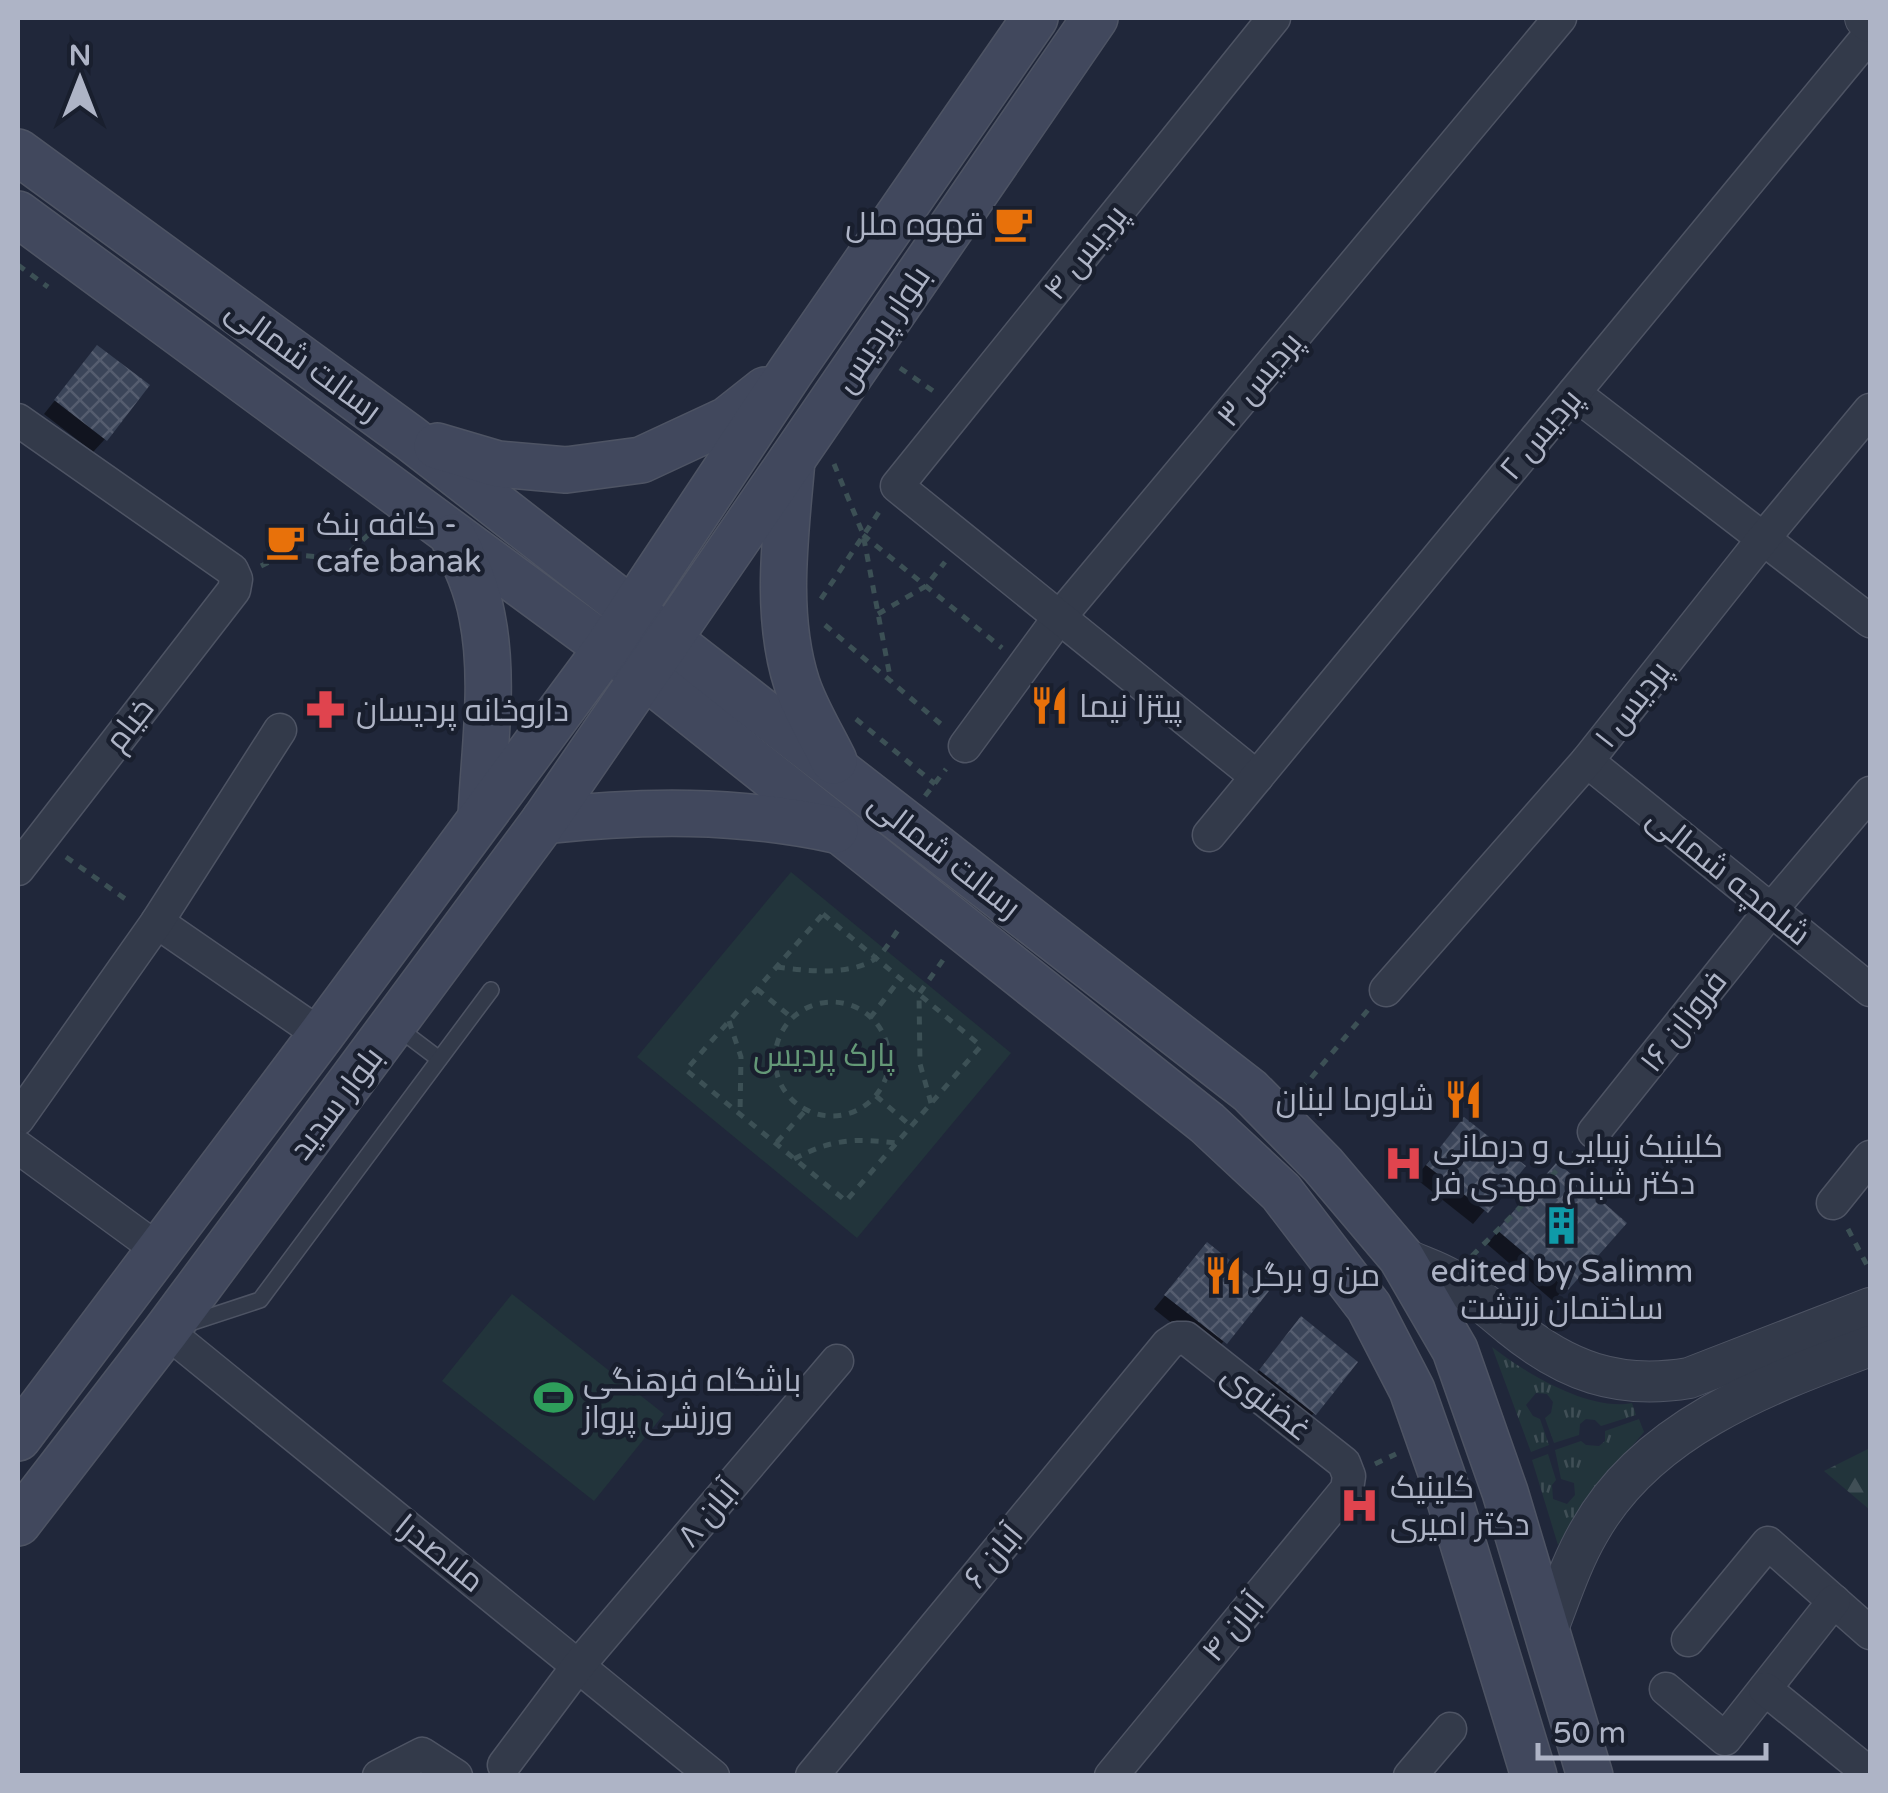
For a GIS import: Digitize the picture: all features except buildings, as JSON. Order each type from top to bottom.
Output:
[{"type":"main road","name":"بلوار پردیس","points":[[607,648],[790,371],[1035,18]]},
{"type":"main road","name":"بلوار پردیس","points":[[656,657],[811,458],[871,346],[1095,18]]},
{"type":"main road","name":"رسالت شمالی","points":[[18,152],[410,438],[634,610],[656,657],[760,739],[842,831],[1207,1123],[1281,1192],[1370,1307],[1412,1390],[1534,1776]]},
{"type":"main road","name":"رسالت شمالی","points":[[18,214],[607,648],[656,657]]},
{"type":"main road","points":[[830,314],[871,346]]},
{"type":"main road","points":[[410,438],[498,464],[566,470],[641,460],[726,420],[790,371]]},
{"type":"main road","points":[[811,458],[785,546],[785,618],[797,684],[839,772]]},
{"type":"main road","points":[[452,535],[471,575],[483,618],[487,684],[481,816]]},
{"type":"main road","points":[[520,585],[551,546]]},
{"type":"main road","name":"بلوار سدید","points":[[18,1438],[607,648]]},
{"type":"main road","name":"بلوار سدید","points":[[18,1523],[166,1331],[544,821],[656,657]]},
{"type":"main road","name":"رسالت شمالی","points":[[760,739],[839,772],[1250,1092],[1323,1165],[1400,1257],[1455,1350],[1505,1492],[1590,1776]]},
{"type":"main road","points":[[538,741],[577,772]]},
{"type":"main road","points":[[544,821],[654,811],[789,820],[842,831]]},
{"type":"street","name":"پردیس ۴","points":[[897,486],[1274,18]]},
{"type":"street","name":"پردیس ۳","points":[[965,746],[1058,618],[1560,18]]},
{"type":"street","name":"پردیس ۲","points":[[1209,835],[1870,34]]},
{"type":"street","points":[[1574,393],[1870,622]]},
{"type":"street","name":"پردیس ۱","points":[[1386,990],[1587,761],[1870,410]]},
{"type":"street","points":[[19,423],[232,570],[236,579]]},
{"type":"street","points":[[897,486],[1257,777]]},
{"type":"street","name":"خیام","points":[[18,869],[28,830],[234,590],[236,579]]},
{"type":"street","points":[[18,1119],[157,922],[280,730]]},
{"type":"street","name":"شلمچه شمالی","points":[[1587,761],[1870,990]]},
{"type":"street","name":"فروزان ۱۶","points":[[1594,1132],[1870,793]]},
{"type":"street","points":[[157,922],[321,1036]]},
{"type":"street","points":[[18,1148],[160,1251]]},
{"type":"street","points":[[1833,1204],[1870,1156]]},
{"type":"street","points":[[1400,1257],[1449,1279],[1529,1340],[1571,1365],[1592,1375],[1619,1380],[1664,1382],[1702,1374],[1870,1308]]},
{"type":"street","name":"ملاصدرا","points":[[166,1331],[713,1776]]},
{"type":"street","name":"غضنوی","points":[[1177,1338],[1186,1338],[1344,1462],[1349,1476]]},
{"type":"street","name":"آبان ۶","points":[[812,1776],[1168,1344],[1177,1338]]},
{"type":"street","points":[[1546,1631],[1577,1556],[1600,1515],[1631,1478],[1687,1429],[1728,1404],[1870,1346]]},
{"type":"street","name":"آبان ۸","points":[[504,1765],[578,1666],[837,1361]]},
{"type":"street","points":[[1664,1382],[1656,1403],[1662,1421],[1670,1427],[1687,1429]]},
{"type":"street","name":"آبان ۴","points":[[1111,1776],[1347,1489],[1349,1476]]},
{"type":"street","points":[[1688,1640],[1768,1543],[1870,1633]]},
{"type":"street","points":[[1666,1690],[1725,1739],[1834,1601]]},
{"type":"street","points":[[1765,1689],[1862,1766]]},
{"type":"street","points":[[1410,1776],[1450,1729]]},
{"type":"street","points":[[379,1776],[422,1754],[456,1776]]},
{"type":"lane","points":[[166,1331],[260,1300],[491,990]]},
{"type":"lane","points":[[394,1024],[439,1059]]},
{"type":"path","points":[[871,346],[959,409]]},
{"type":"path","points":[[811,458],[863,534],[1024,666]]},
{"type":"path","points":[[897,486],[812,614],[965,746],[904,823]]},
{"type":"path","points":[[236,579],[285,554],[342,558],[406,500]]},
{"type":"path","points":[[863,534],[891,682]]},
{"type":"path","points":[[878,614],[926,586],[962,539]]},
{"type":"path","points":[[844,708],[935,784]]},
{"type":"path","points":[[28,830],[157,922]]},
{"type":"path","points":[[777,968],[843,968],[876,958],[924,897]]},
{"type":"path","points":[[823,914],[981,1046],[846,1201],[686,1070],[777,968],[823,914]]},
{"type":"path","points":[[931,1102],[920,1064],[919,994],[966,930]]},
{"type":"path","points":[[870,1018],[900,978]]},
{"type":"path","points":[[757,989],[791,1017]]},
{"type":"path","points":[[1276,1119],[1386,990]]},
{"type":"path","points":[[824,1001],[860,1007],[870,1018],[885,1033],[891,1069],[876,1096],[841,1117],[805,1111],[779,1086],[774,1049],[791,1017],[824,1001]]},
{"type":"path","points":[[729,1021],[740,1057],[740,1114]]},
{"type":"path","points":[[876,1096],[910,1126]]},
{"type":"path","points":[[776,1144],[805,1111]]},
{"type":"path","points":[[1449,1279],[1594,1132]]},
{"type":"path","points":[[794,1158],[822,1144],[840,1141],[896,1144]]},
{"type":"path","points":[[1833,1204],[1870,1270]]},
{"type":"path","points":[[1349,1476],[1429,1438]]},
{"type":"green space","name":"پارک پردیس","points":[[791,872],[1011,1053],[857,1238],[637,1057]]},
{"type":"green space","name":"باشگاه فرهنگی ورزشی پرواز","points":[[512,1294],[664,1414],[594,1501],[442,1381]]},
{"type":"green space","points":[[1492,1347],[1540,1379],[1578,1396],[1597,1402],[1632,1403],[1636,1415],[1601,1426],[1586,1419],[1580,1424],[1579,1435],[1554,1443],[1545,1418],[1551,1413],[1553,1402],[1547,1394],[1536,1393],[1526,1405],[1540,1419],[1549,1445],[1531,1452]]},
{"type":"green space","points":[[1639,1419],[1644,1432],[1584,1503],[1558,1545],[1532,1460],[1548,1454],[1556,1480],[1552,1485],[1553,1499],[1567,1504],[1575,1495],[1574,1483],[1561,1479],[1555,1450],[1581,1441],[1599,1446],[1605,1441],[1605,1431]]},
{"type":"green space","points":[[1870,1448],[1870,1510],[1824,1471]]},
{"type":"place","name":"قهوه ملل","points":[[1014,224]]},
{"type":"place","name":"کافه بنک - cafe banak","points":[[286,542]]},
{"type":"place","name":"پیتزا نیما","points":[[1049,706]]},
{"type":"place","name":"داروخانه پردیسان","points":[[326,710]]},
{"type":"place","name":"شاورما لبنان","points":[[1464,1099]]},
{"type":"place","name":"کلینیک زیبایی و درمانی دکتر شبنم مهدی فر","points":[[1403,1164]]},
{"type":"place","name":"edited by Salimm ساختمان زرتشت","points":[[1562,1226]]},
{"type":"place","name":"من و برگر","points":[[1224,1275]]},
{"type":"place","name":"باشگاه فرهنگی ورزشی پرواز","points":[[553,1398]]},
{"type":"place","name":"کلینیک دکتر امیری","points":[[1360,1505]]}]
